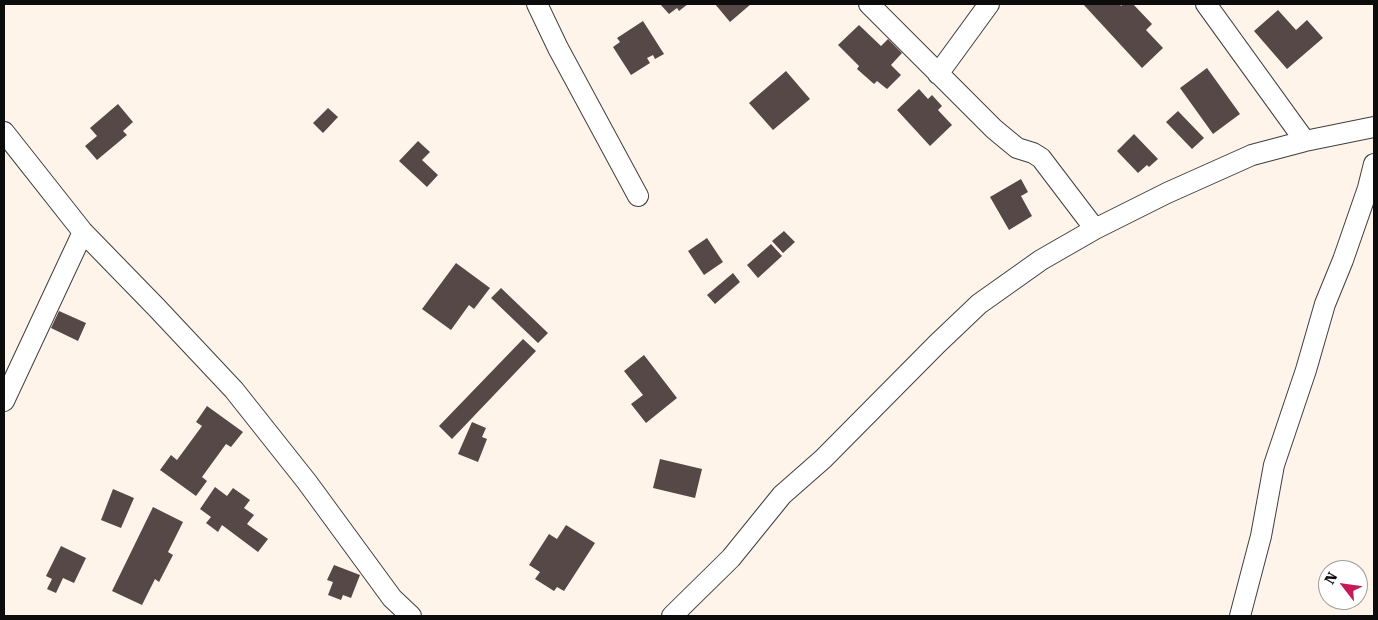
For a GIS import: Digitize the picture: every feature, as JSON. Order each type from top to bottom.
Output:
[{"type":"street","points":[[537,4],[558,48],[638,196]]},
{"type":"street","points":[[869,4],[1010,143],[1041,158],[1094,229]]},
{"type":"street","points":[[938,74],[989,4]]},
{"type":"street","points":[[1206,4],[1304,141]]},
{"type":"street","points":[[672,616],[731,558],[782,496],[830,452],[979,304],[1042,260],[1094,229],[1166,193],[1252,155],[1304,141],[1374,128]]},
{"type":"street","points":[[4,132],[83,232],[234,390],[307,482],[392,598],[411,616]]},
{"type":"street","points":[[1240,616],[1261,536],[1274,465],[1306,370],[1325,304],[1343,260],[1368,188],[1374,164]]},
{"type":"street","points":[[4,401],[83,232]]},
{"type":"building","points":[[660,4],[688,4],[679,11],[677,8],[669,14]]},
{"type":"building","points":[[715,4],[751,4],[730,22]]},
{"type":"building","points":[[1083,4],[1120,4],[1121,6],[1123,4],[1133,4],[1152,24],[1146,30],[1163,48],[1142,68]]},
{"type":"building","points":[[1278,10],[1296,30],[1307,20],[1323,38],[1287,69],[1254,31]]},
{"type":"building","points":[[643,21],[664,54],[655,59],[653,55],[647,58],[650,63],[631,75],[613,47],[620,42],[617,38]]},
{"type":"building","points":[[859,25],[881,46],[888,39],[902,53],[891,65],[901,75],[887,89],[877,81],[874,84],[857,69],[859,66],[838,45]]},
{"type":"building","points":[[1207,68],[1240,114],[1213,134],[1180,88]]},
{"type":"building","points":[[786,71],[810,99],[773,130],[749,103]]},
{"type":"building","points":[[919,89],[928,99],[932,95],[942,106],[938,110],[952,125],[930,146],[897,110]]},
{"type":"building","points":[[118,104],[133,122],[123,131],[127,135],[97,160],[85,146],[97,136],[90,128]]},
{"type":"building","points":[[328,108],[338,117],[323,133],[313,123]]},
{"type":"building","points":[[1178,111],[1204,138],[1192,149],[1166,122]]},
{"type":"building","points":[[1134,134],[1158,159],[1138,173],[1117,151]]},
{"type":"building","points":[[418,141],[430,152],[422,160],[438,175],[427,187],[399,161]]},
{"type":"building","points":[[1021,179],[1028,192],[1021,196],[1032,216],[1009,230],[990,197]]},
{"type":"building","points":[[784,231],[795,242],[783,253],[772,241]]},
{"type":"building","points":[[707,238],[723,262],[704,275],[688,251]]},
{"type":"building","points":[[771,244],[782,256],[758,278],[747,265]]},
{"type":"building","points":[[456,263],[490,288],[474,309],[469,305],[451,330],[422,309]]},
{"type":"building","points":[[733,273],[740,282],[715,304],[707,295]]},
{"type":"building","points":[[501,288],[548,333],[538,343],[491,298]]},
{"type":"building","points":[[59,311],[86,323],[78,341],[51,328]]},
{"type":"building","points":[[523,339],[536,351],[452,439],[439,426]]},
{"type":"building","points":[[644,355],[677,398],[646,423],[631,404],[643,395],[624,371]]},
{"type":"building","points":[[207,406],[243,432],[231,447],[226,444],[202,477],[207,481],[196,496],[160,470],[171,455],[177,460],[202,426],[196,422]]},
{"type":"building","points":[[472,422],[486,428],[482,437],[487,439],[478,462],[458,454]]},
{"type":"building","points":[[660,459],[702,469],[695,498],[653,488]]},
{"type":"building","points":[[215,487],[227,496],[233,488],[250,500],[244,508],[254,515],[247,524],[268,539],[258,552],[222,525],[218,532],[206,523],[211,517],[200,509]]},
{"type":"building","points":[[113,489],[134,498],[121,528],[101,520]]},
{"type":"building","points":[[153,507],[183,522],[168,552],[173,555],[159,582],[155,579],[142,605],[112,591]]},
{"type":"building","points":[[566,525],[595,543],[564,591],[557,587],[554,591],[535,579],[540,572],[529,565],[549,534],[557,539]]},
{"type":"building","points":[[61,546],[86,558],[74,583],[63,578],[56,593],[47,589],[52,579],[46,576]]},
{"type":"building","points":[[334,565],[360,575],[351,598],[343,595],[341,600],[328,595],[333,582],[327,580]]}]
